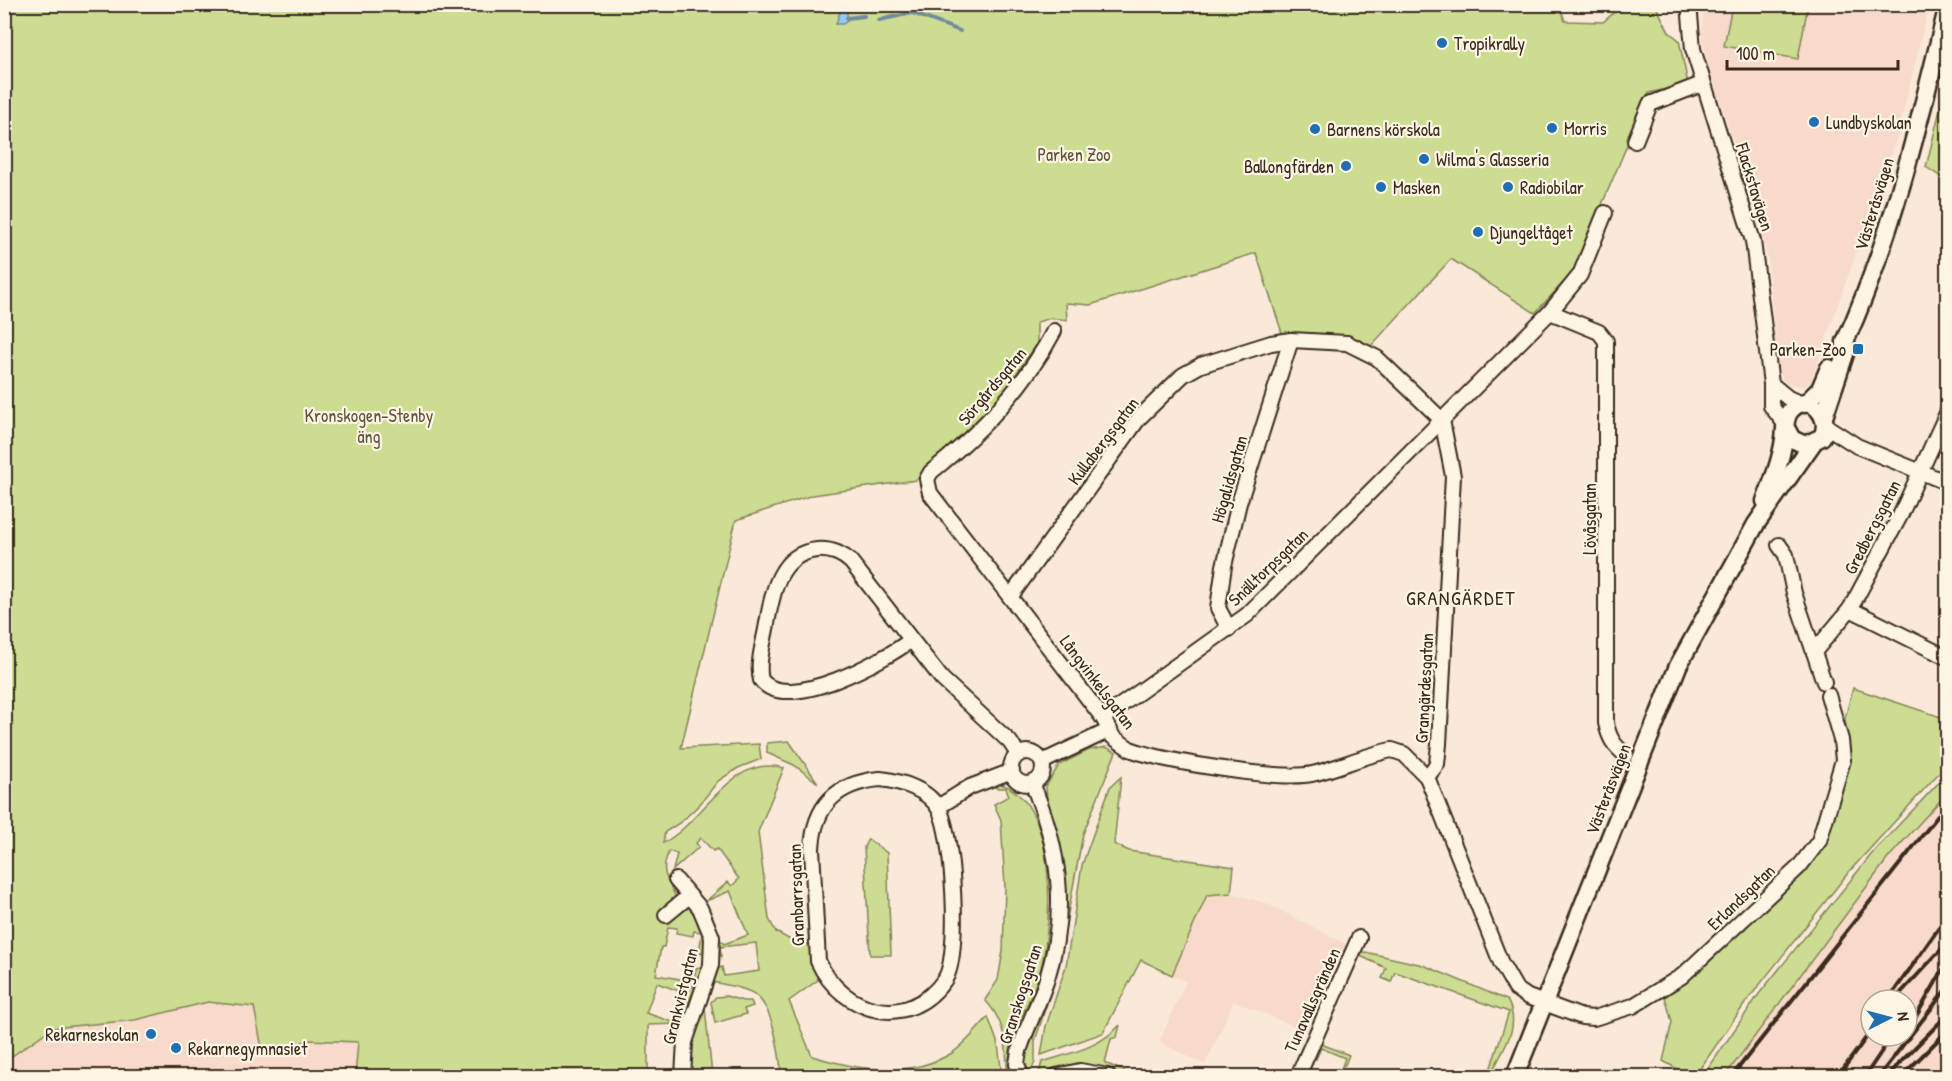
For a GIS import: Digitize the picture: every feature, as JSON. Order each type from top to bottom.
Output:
[{"type":"street","name":"Flackstavägen","points":[[1689,4],[1693,49],[1702,84],[1728,156],[1753,241],[1771,384],[1771,406],[1785,426]]},
{"type":"street","name":"Västeråsvägen","points":[[1515,1077],[1678,666],[1756,524],[1820,431],[1845,354],[1845,342],[1880,253],[1923,107],[1947,5]]},
{"type":"street","points":[[1635,141],[1650,104],[1702,84]]},
{"type":"street","name":"Snälltorpsgatan","points":[[1042,762],[1106,724],[1229,629],[1550,312],[1580,275],[1605,213]]},
{"type":"street","name":"Lövåsgatan","points":[[1550,312],[1599,332],[1606,341],[1606,723],[1608,735],[1616,747],[1626,754]]},
{"type":"street","name":"Sörgårdsgatan","points":[[927,483],[931,472],[983,429],[1044,351],[1054,331]]},
{"type":"street","points":[[1291,340],[1326,340],[1361,349],[1377,358],[1442,420]]},
{"type":"street","name":"Kullabergsgatan","points":[[1011,596],[1139,418],[1183,375],[1201,365],[1271,343],[1291,340]]},
{"type":"street","name":"Högalidsgatan","points":[[1229,629],[1218,608],[1224,566],[1239,503],[1291,340]]},
{"type":"street","name":"Västeråsvägen","points":[[1804,404],[1820,389],[1836,351],[1845,342]]},
{"type":"street","points":[[1771,384],[1788,399],[1816,407],[1820,431]]},
{"type":"street","points":[[1804,404],[1791,410],[1785,426],[1795,442],[1820,431],[1947,483]]},
{"type":"street","name":"Gredbergsgatan","points":[[1814,652],[1850,609],[1900,516],[1947,411]]},
{"type":"street","name":"Grangärdesgatan","points":[[1427,777],[1437,764],[1439,744],[1453,476],[1442,420]]},
{"type":"street","name":"Västeråsvägen","points":[[1756,524],[1775,475],[1785,426]]},
{"type":"street","name":"Långvinkelsgatan","points":[[927,483],[930,492],[1011,596],[1119,742],[1142,754],[1277,775],[1311,774],[1397,750],[1427,777],[1436,794],[1510,981],[1516,989],[1544,1003]]},
{"type":"street","name":"Erlandsgatan","points":[[1544,1003],[1582,1017],[1594,1017],[1642,1000],[1696,965],[1798,867],[1819,841],[1843,760],[1841,740],[1794,593],[1786,555],[1779,545]]},
{"type":"street","points":[[911,640],[860,670],[819,686],[780,690],[767,687],[761,680],[762,646],[776,587],[786,564],[802,553],[821,550],[846,557],[942,679],[1010,742],[1018,754]]},
{"type":"street","points":[[1850,609],[1947,658]]},
{"type":"street","points":[[1032,752],[1042,762],[1042,775],[1032,783],[1017,780],[1012,771],[1014,759],[1018,754],[1032,752]]},
{"type":"street","points":[[938,807],[970,787],[1012,771]]},
{"type":"street","name":"Granbarrsgatan","points":[[880,779],[915,789],[938,807],[947,834],[950,864],[954,953],[946,978],[929,995],[909,1006],[882,1011],[854,1004],[832,986],[824,975],[815,949],[812,831],[818,815],[825,803],[850,785],[880,779]]},
{"type":"street","name":"Granskogsgatan","points":[[1020,1077],[1017,1064],[1019,1051],[1052,963],[1059,904],[1054,846],[1045,810],[1032,783]]},
{"type":"street","name":"Grankvistgatan","points":[[676,880],[708,922],[712,951],[711,965],[685,1042],[683,1077]]},
{"type":"street","points":[[666,915],[689,896]]},
{"type":"street","name":"Tunavallsgränden","points":[[1298,1077],[1359,938]]},
{"type":"street","points":[[1056,1077],[1080,1071],[1108,1077]]},
{"type":"shaded area","name":"Lundbyskolan","points":[[1704,5],[1929,5],[1898,134],[1811,381],[1804,387],[1784,382],[1778,365],[1768,260],[1759,218],[1707,61],[1702,33]]},
{"type":"shaded area","points":[[1947,793],[1947,1076],[1725,1076],[1889,857]]},
{"type":"shaded area","points":[[1231,893],[1268,904],[1348,945],[1308,1032],[1234,1001],[1205,1065],[1159,1042],[1186,981],[1172,976],[1207,894]]},
{"type":"shaded area","name":"Rekarneskolan","points":[[208,1002],[254,1007],[262,1048],[274,1053],[308,1039],[358,1042],[355,1076],[5,1076],[4,1061],[52,1028],[135,1020]]},
{"type":"green space","points":[[1559,4],[1565,21],[1603,22],[1623,5],[1655,4],[1669,32],[1679,40],[1688,84],[1649,93],[1574,271],[1535,313],[1451,259],[1371,346],[1330,335],[1282,333],[1256,253],[1090,305],[1066,303],[1067,320],[1051,318],[1037,322],[1037,343],[1003,394],[916,480],[813,495],[736,520],[681,748],[759,744],[761,759],[738,768],[718,781],[700,804],[681,822],[665,832],[663,843],[678,833],[719,792],[748,770],[765,766],[784,768],[758,832],[769,919],[776,932],[794,942],[809,944],[818,980],[789,1001],[812,1056],[848,1065],[883,1070],[918,1066],[952,1053],[967,1041],[988,1017],[998,1044],[1002,1076],[782,1076],[771,1020],[761,1000],[745,990],[713,982],[717,969],[722,967],[724,976],[759,971],[756,943],[720,947],[721,956],[719,955],[719,938],[724,944],[748,935],[730,891],[706,901],[728,882],[732,886],[739,879],[717,849],[713,851],[701,838],[696,843],[699,847],[673,870],[677,854],[669,851],[665,871],[676,898],[671,904],[668,920],[689,907],[703,928],[706,953],[699,952],[702,932],[694,931],[693,936],[676,933],[677,928],[668,927],[664,947],[661,947],[656,975],[686,980],[686,985],[693,987],[696,968],[703,967],[688,1005],[684,1004],[687,994],[657,983],[646,1013],[679,1024],[648,1025],[648,1076],[355,1076],[358,1042],[308,1040],[275,1054],[262,1048],[254,1007],[208,1002],[135,1020],[52,1028],[5,1061],[5,5]]},
{"type":"green space","points":[[1732,5],[1808,5],[1798,59],[1724,46]]},
{"type":"green space","points":[[1947,81],[1947,181],[1926,167]]},
{"type":"green space","points":[[1853,688],[1947,719],[1947,764],[1848,873],[1746,1002],[1695,1076],[1690,1076],[1663,1061],[1672,1022],[1665,997],[1695,974],[1818,855],[1835,814],[1846,778],[1849,750],[1845,718]]},
{"type":"green space","points":[[789,741],[818,783],[794,765],[767,753],[767,743]]},
{"type":"green space","points":[[1106,747],[1116,752],[1083,834],[1057,972],[1035,1041],[1035,1062],[1029,1075],[1023,1058],[1058,945],[1046,786],[1059,765],[1089,750]]},
{"type":"green space","points":[[1947,774],[1947,793],[1889,857],[1725,1076],[1703,1076],[1759,994],[1875,850]]},
{"type":"green space","points":[[1121,777],[1114,844],[1129,851],[1234,867],[1231,893],[1207,895],[1172,975],[1141,960],[1103,1033],[1041,1055],[1046,1026],[1066,966],[1082,865],[1110,787]]},
{"type":"green space","points":[[1001,784],[1020,795],[1033,814],[1042,838],[1049,894],[1048,922],[1041,968],[1014,1035],[1009,1062],[1010,1076],[1007,1076],[1004,1035],[997,1017],[985,1000],[998,980],[1003,951],[1005,887],[1001,820],[994,804],[1009,796],[1006,788],[996,788],[995,785]]},
{"type":"green space","points":[[868,839],[887,853],[891,955],[870,955],[864,847]]},
{"type":"green space","points":[[1365,952],[1423,965],[1507,1000],[1513,1020],[1512,1030],[1490,1076],[1488,1076],[1509,1012],[1395,972],[1391,982],[1382,978],[1386,968],[1356,954]]},
{"type":"green space","points":[[726,996],[751,1001],[753,1006],[744,1009],[746,1014],[715,1023],[711,1002],[716,997]]},
{"type":"green space","points":[[705,1008],[712,1075],[690,1076],[694,1034]]},
{"type":"green space","points":[[1120,1025],[1117,1037],[1111,1039],[1105,1063],[1135,1076],[1070,1068],[1038,1076],[1042,1062],[1094,1044]]},
{"type":"green space","points":[[1316,1042],[1349,1055],[1345,1065],[1342,1066],[1345,1058],[1321,1048],[1316,1059],[1311,1053]]},
{"type":"water","points":[[833,5],[847,5],[847,21],[843,24],[836,24],[840,12]]},
{"type":"waterway","points":[[879,20],[912,13],[960,31]]},
{"type":"waterway","points":[[847,18],[864,16]]},
{"type":"railway","points":[[1732,1076],[1948,803]]},
{"type":"railway","points":[[1896,988],[1948,915]]},
{"type":"railway","points":[[1905,988],[1948,942]]},
{"type":"railway","points":[[1919,1011],[1948,961]]},
{"type":"railway","points":[[1879,1076],[1948,987]]},
{"type":"railway","points":[[1889,1074],[1948,1014]]},
{"type":"railway","points":[[1902,1076],[1948,1030]]},
{"type":"railway","points":[[1838,1076],[1859,1047]]},
{"type":"railway","points":[[1865,1076],[1884,1048]]},
{"type":"place","name":"Tropikrally","points":[[1442,43]]},
{"type":"place","name":"Lundbyskolan","points":[[1814,122]]},
{"type":"place","name":"Morris","points":[[1552,128]]},
{"type":"place","name":"Barnens körskola","points":[[1315,129]]},
{"type":"place","name":"Wilma's Glasseria","points":[[1424,159]]},
{"type":"place","name":"Ballongfärden","points":[[1346,166]]},
{"type":"place","name":"Masken","points":[[1381,187]]},
{"type":"place","name":"Radiobilar","points":[[1508,187]]},
{"type":"place","name":"Djungeltåget","points":[[1478,232]]},
{"type":"place","name":"Parken-Zoo","points":[[1858,349]]},
{"type":"place","name":"Rekarneskolan","points":[[151,1034]]},
{"type":"place","name":"Rekarnegymnasiet","points":[[176,1048]]},
{"type":"district","name":"GRANGÄRDET","points":[[1461,597]]},
{"type":"park label","name":"Parken Zoo","points":[[1074,154]]},
{"type":"park label","name":"Kronskogen-Stenby äng","points":[[369,425]]}]
